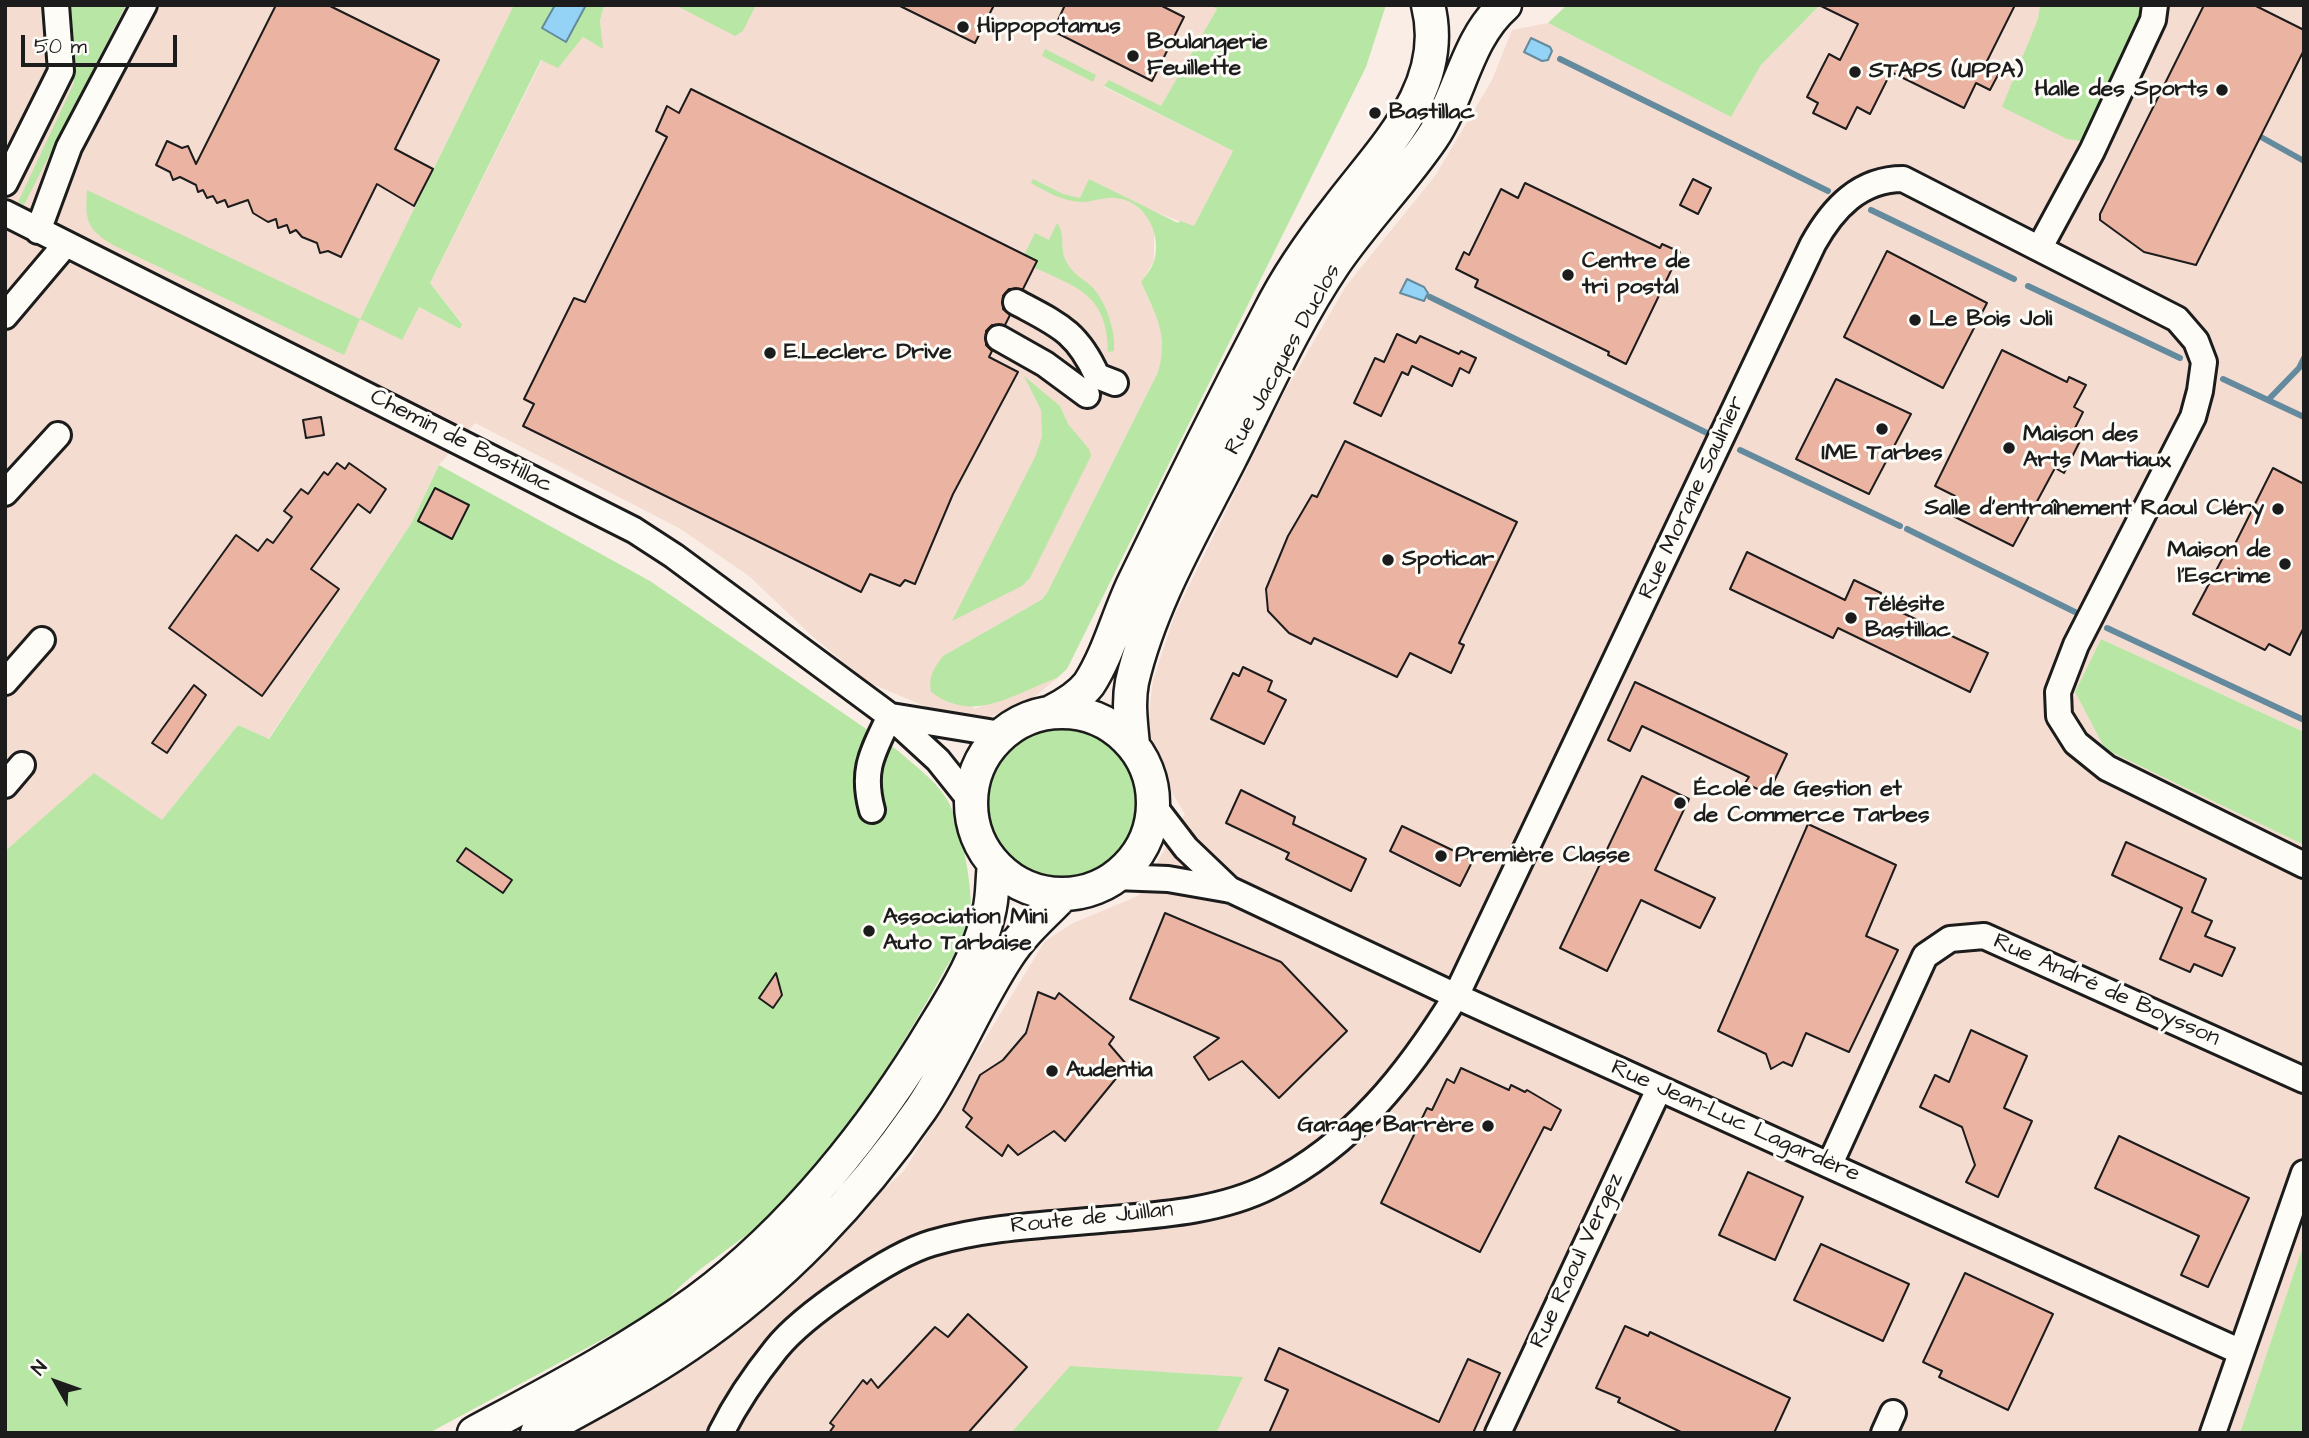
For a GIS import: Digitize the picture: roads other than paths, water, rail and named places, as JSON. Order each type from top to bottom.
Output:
[{"type":"main road","name":"Rue Jacques Duclos","points":[[1051,712],[1079,694],[1098,667],[1133,584],[1278,298],[1303,255],[1404,125],[1431,61],[1434,27],[1428,5]]},
{"type":"main road","name":"Rue Jacques Duclos","points":[[1133,745],[1129,705],[1132,682],[1154,616],[1184,550],[1293,334],[1334,264],[1433,138],[1455,98],[1480,35],[1505,5]]},
{"type":"main road","points":[[1051,712],[1074,712],[1096,718],[1116,729],[1133,745],[1148,774],[1153,805],[1148,833],[1135,857],[1115,877],[1091,890],[1064,894],[1026,886],[994,864],[976,834],[970,800],[974,776],[985,753],[1001,734],[1024,719],[1051,712]]},
{"type":"main road","points":[[474,1433],[636,1343],[698,1300],[744,1262],[814,1192],[866,1131],[913,1063],[953,997],[979,943],[990,911],[994,864]]},
{"type":"main road","points":[[537,1433],[651,1370],[690,1344],[782,1269],[815,1237],[888,1154],[958,1051],[1007,956],[1030,926],[1064,894]]},
{"type":"street","points":[[5,183],[61,71],[56,5]]},
{"type":"street","points":[[38,230],[69,147],[144,5]]},
{"type":"street","points":[[2040,247],[2092,151],[2153,20],[2155,5]]},
{"type":"street","name":"Rue Morane Saulnier","points":[[1456,996],[1813,243],[1830,215],[1868,186],[1886,179],[1903,179],[2040,247],[2177,319],[2196,341],[2204,362],[2193,416],[2072,654],[2058,692],[2059,716],[2077,743],[2107,768],[2304,865]]},
{"type":"street","name":"Chemin de Bastillac","points":[[5,213],[634,530],[674,556],[890,716],[938,760],[970,800]]},
{"type":"street","points":[[5,316],[65,245]]},
{"type":"street","points":[[1016,302],[1061,327],[1085,348],[1097,376],[1115,383]]},
{"type":"street","points":[[999,338],[1045,364],[1087,395]]},
{"type":"street","points":[[5,493],[58,435]]},
{"type":"street","points":[[5,682],[42,640]]},
{"type":"street","points":[[872,810],[866,788],[867,765],[890,716]]},
{"type":"street","name":"Chemin de Bastillac","points":[[890,716],[1001,734]]},
{"type":"street","points":[[5,785],[22,765]]},
{"type":"street","name":"Rue Jean-Luc Lagardère","points":[[1153,805],[1186,848],[1231,890]]},
{"type":"street","name":"Rue Jean-Luc Lagardère","points":[[1115,877],[1168,879],[1231,890],[1659,1089],[2241,1352]]},
{"type":"street","name":"Rue André de Boysson","points":[[1830,1164],[1925,956],[1950,939],[1984,936],[2304,1080]]},
{"type":"street","name":"Route de Juillan","points":[[721,1433],[735,1406],[777,1346],[841,1292],[888,1264],[930,1244],[999,1228],[1140,1216],[1223,1204],[1268,1187],[1308,1164],[1348,1134],[1380,1103],[1432,1036],[1456,996]]},
{"type":"street","name":"Rue Raoul Vergez","points":[[1498,1433],[1659,1089]]},
{"type":"street","points":[[2213,1433],[2304,1172]]},
{"type":"water","points":[[555,5],[586,5],[566,42],[542,28]]},
{"type":"water","points":[[1531,38],[1550,47],[1552,51],[1548,60],[1542,61],[1524,52]]},
{"type":"water","points":[[1407,279],[1424,287],[1428,293],[1424,301],[1400,293]]},
{"type":"waterway","points":[[1560,59],[1828,191]]},
{"type":"waterway","points":[[2261,137],[2304,161]]},
{"type":"waterway","points":[[1871,210],[2014,279]]},
{"type":"waterway","points":[[2028,286],[2180,358]]},
{"type":"waterway","points":[[1430,297],[1707,433]]},
{"type":"waterway","points":[[2268,400],[2299,368],[2304,358]]},
{"type":"waterway","points":[[2223,379],[2304,417]]},
{"type":"waterway","points":[[1740,450],[1900,526]]},
{"type":"waterway","points":[[1907,529],[2075,612]]},
{"type":"waterway","points":[[2107,628],[2304,720]]},
{"type":"place","name":"Hippopotamus","points":[[963,27]]},
{"type":"place","name":"Boulangerie Feuillette","points":[[1133,56]]},
{"type":"place","name":"STAPS (UPPA)","points":[[1855,72]]},
{"type":"place","name":"Halle des Sports","points":[[2222,90]]},
{"type":"place","name":"Bastillac","points":[[1375,113]]},
{"type":"place","name":"Centre de tri postal","points":[[1568,275]]},
{"type":"place","name":"Le Bois Joli","points":[[1915,320]]},
{"type":"place","name":"E.Leclerc Drive","points":[[770,353]]},
{"type":"place","name":"IME Tarbes","points":[[1882,429]]},
{"type":"place","name":"Maison des Arts Martiaux","points":[[2009,448]]},
{"type":"place","name":"Salle d'entraînement Raoul Cléry","points":[[2278,509]]},
{"type":"place","name":"Spoticar","points":[[1388,560]]},
{"type":"place","name":"Maison de l'Escrime","points":[[2285,564]]},
{"type":"place","name":"Télésite Bastillac","points":[[1851,618]]},
{"type":"place","name":"École de Gestion et de Commerce Tarbes","points":[[1680,803]]},
{"type":"place","name":"Première Classe","points":[[1441,856]]},
{"type":"place","name":"Association Mini Auto Tarbaise","points":[[869,931]]},
{"type":"place","name":"Audentia","points":[[1052,1071]]},
{"type":"place","name":"Garage Barrère","points":[[1488,1126]]}]
